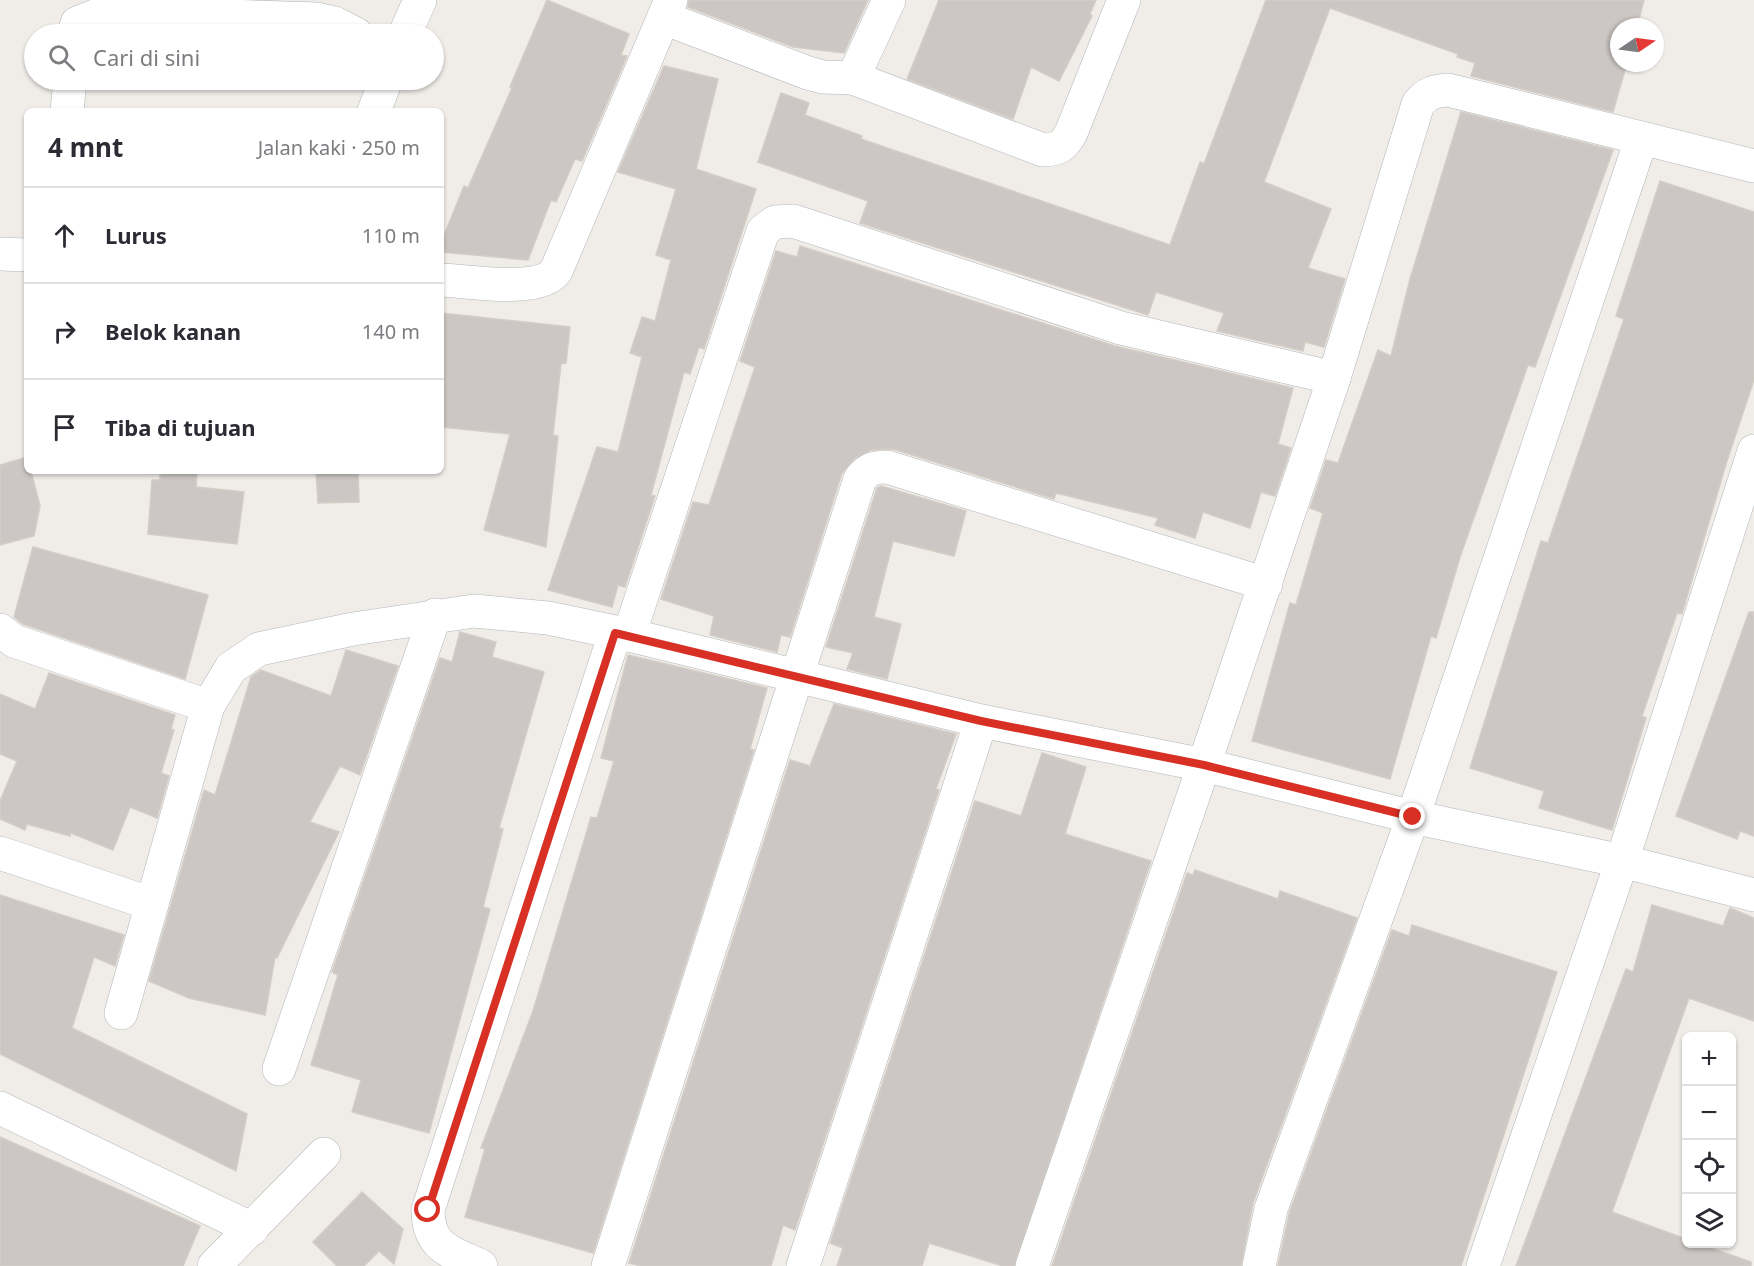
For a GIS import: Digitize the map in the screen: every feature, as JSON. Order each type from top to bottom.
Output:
[{"type":"street","points":[[409,24],[420,0]]},
{"type":"street","points":[[853,78],[890,0]]},
{"type":"street","points":[[444,280],[520,284],[542,282],[551,278],[668,9],[808,74],[853,78],[1043,150],[1055,150],[1065,144],[1071,133],[1124,0]]},
{"type":"street","points":[[77,19],[105,12],[317,19],[337,24]]},
{"type":"street","points":[[67,108],[69,90]]},
{"type":"street","points":[[375,108],[382,90]]},
{"type":"street","points":[[1032,1266],[1266,584],[1334,378],[1418,104],[1424,96],[1448,90],[1641,140],[1754,166]]},
{"type":"street","points":[[1259,1266],[1271,1209],[1413,817],[1641,140]]},
{"type":"street","points":[[482,1266],[450,1259],[435,1241],[428,1225],[428,1210],[622,634],[763,231],[775,222],[793,221],[1121,328],[1334,378]]},
{"type":"street","points":[[0,254],[24,255]]},
{"type":"street","points":[[1483,1266],[1622,861],[1754,451]]},
{"type":"street","points":[[608,1266],[795,676],[860,479],[874,467],[887,467],[1266,584]]},
{"type":"street","points":[[121,1012],[208,706],[231,668],[259,650],[353,629],[474,611],[548,618],[622,634],[981,721],[1204,765],[1413,817],[1622,861],[1754,895]]},
{"type":"street","points":[[279,1069],[435,615]]},
{"type":"street","points":[[0,630],[14,641],[208,706]]},
{"type":"street","points":[[803,1266],[981,721]]},
{"type":"street","points":[[0,853],[152,903]]},
{"type":"street","points":[[0,1108],[252,1229]]},
{"type":"street","points":[[214,1266],[324,1154]]},
{"type":"building","points":[[547,0],[629,34],[621,55],[627,56],[582,161],[575,159],[556,202],[551,200],[528,260],[444,252],[444,236],[464,186],[468,188],[512,88],[510,87]]},
{"type":"building","points":[[689,0],[868,0],[844,53],[793,47],[688,7]]},
{"type":"building","points":[[939,0],[1096,0],[1090,14],[1092,16],[1059,81],[1031,67],[1013,119],[907,79]]},
{"type":"building","points":[[1266,0],[1644,0],[1639,18],[1610,18],[1610,72],[1624,72],[1613,112],[1471,76],[1475,63],[1457,57],[1458,54],[1330,8],[1264,182],[1331,209],[1308,268],[1345,279],[1324,347],[1305,342],[1303,351],[1217,331],[1224,313],[1156,292],[1148,315],[860,223],[868,201],[758,162],[781,93],[809,103],[805,115],[862,136],[861,139],[1170,245],[1200,162],[1204,164]]},
{"type":"building","points":[[664,66],[718,79],[696,169],[756,189],[704,349],[699,347],[690,374],[684,372],[651,495],[655,496],[625,587],[618,585],[612,607],[548,590],[597,447],[618,452],[642,357],[630,353],[642,317],[655,321],[671,260],[656,255],[676,189],[618,172]]},
{"type":"building","points":[[1461,112],[1613,150],[1535,367],[1528,365],[1460,557],[1436,638],[1431,636],[1390,779],[1252,741],[1290,603],[1296,605],[1323,513],[1310,508],[1326,460],[1338,463],[1378,350],[1391,356],[1410,279]]},
{"type":"building","points":[[1660,181],[1754,212],[1754,380],[1726,464],[1682,614],[1677,613],[1642,716],[1646,718],[1612,830],[1539,808],[1544,791],[1470,768],[1541,541],[1548,543],[1624,319],[1616,316]]},
{"type":"building","points":[[800,246],[1115,346],[1293,388],[1278,444],[1291,448],[1275,496],[1261,492],[1250,528],[1203,512],[1195,538],[1155,525],[1158,518],[1056,493],[1054,499],[893,449],[871,450],[855,458],[842,473],[790,637],[781,635],[777,652],[710,635],[714,616],[661,599],[693,502],[709,505],[755,367],[740,361],[776,251],[797,257]]},
{"type":"building","points":[[444,313],[570,327],[566,363],[561,364],[553,435],[558,436],[546,547],[484,530],[510,434],[444,427]]},
{"type":"building","points":[[24,458],[24,474],[32,474],[40,506],[34,536],[0,545],[0,465]]},
{"type":"building","points":[[160,474],[197,474],[196,487],[244,492],[237,544],[148,534],[152,480],[160,480]]},
{"type":"building","points":[[316,474],[358,474],[359,502],[318,503]]},
{"type":"building","points":[[881,486],[966,511],[954,556],[893,541],[874,617],[901,624],[887,679],[847,669],[853,653],[826,647],[877,488]]},
{"type":"building","points":[[33,547],[208,595],[185,679],[23,624],[14,617]]},
{"type":"building","points":[[1749,612],[1754,612],[1754,836],[1740,831],[1737,839],[1676,816]]},
{"type":"building","points":[[460,632],[496,642],[492,657],[544,672],[499,828],[503,829],[483,907],[490,909],[429,1133],[352,1112],[361,1080],[311,1065],[338,975],[332,972],[440,658],[452,662]]},
{"type":"building","points":[[346,650],[398,666],[360,775],[340,766],[310,822],[339,832],[277,958],[275,957],[265,1015],[189,998],[149,981],[204,790],[215,795],[251,677],[261,670],[331,696]]},
{"type":"building","points":[[628,655],[767,688],[750,749],[754,750],[593,1253],[465,1217],[485,1149],[481,1148],[533,1011],[591,817],[597,818],[614,761],[601,758]]},
{"type":"building","points":[[49,673],[175,715],[171,729],[174,730],[161,773],[169,776],[157,818],[130,807],[113,850],[71,833],[70,836],[27,824],[25,830],[0,819],[0,801],[17,761],[0,754],[0,694],[35,709]]},
{"type":"building","points":[[834,704],[956,734],[936,789],[939,790],[795,1230],[783,1225],[771,1266],[641,1266],[629,1263],[790,760],[810,766]]},
{"type":"building","points":[[1042,753],[1086,767],[1065,834],[1151,861],[1014,1266],[1003,1266],[929,1243],[922,1266],[837,1266],[843,1248],[830,1243],[975,801],[1021,816]]},
{"type":"building","points":[[1195,870],[1278,899],[1280,891],[1357,918],[1253,1203],[1241,1266],[1052,1266],[1187,873],[1193,875]]},
{"type":"building","points":[[0,895],[124,935],[115,966],[94,957],[72,1028],[247,1114],[236,1171],[0,1054]]},
{"type":"building","points":[[1652,905],[1723,926],[1730,908],[1754,918],[1754,1021],[1689,998],[1612,1212],[1682,1238],[1682,1248],[1711,1248],[1751,1262],[1751,1266],[1516,1266],[1626,969],[1633,972]]},
{"type":"building","points":[[1412,925],[1557,972],[1461,1266],[1278,1266],[1289,1214],[1392,930],[1409,936]]},
{"type":"building","points":[[0,1137],[200,1226],[183,1266],[0,1266]]},
{"type":"building","points":[[362,1192],[403,1229],[394,1264],[379,1251],[364,1266],[337,1266],[313,1242]]},
{"type":"route","points":[[428,1210],[615,633],[981,721],[1204,765],[1413,817]]}]
